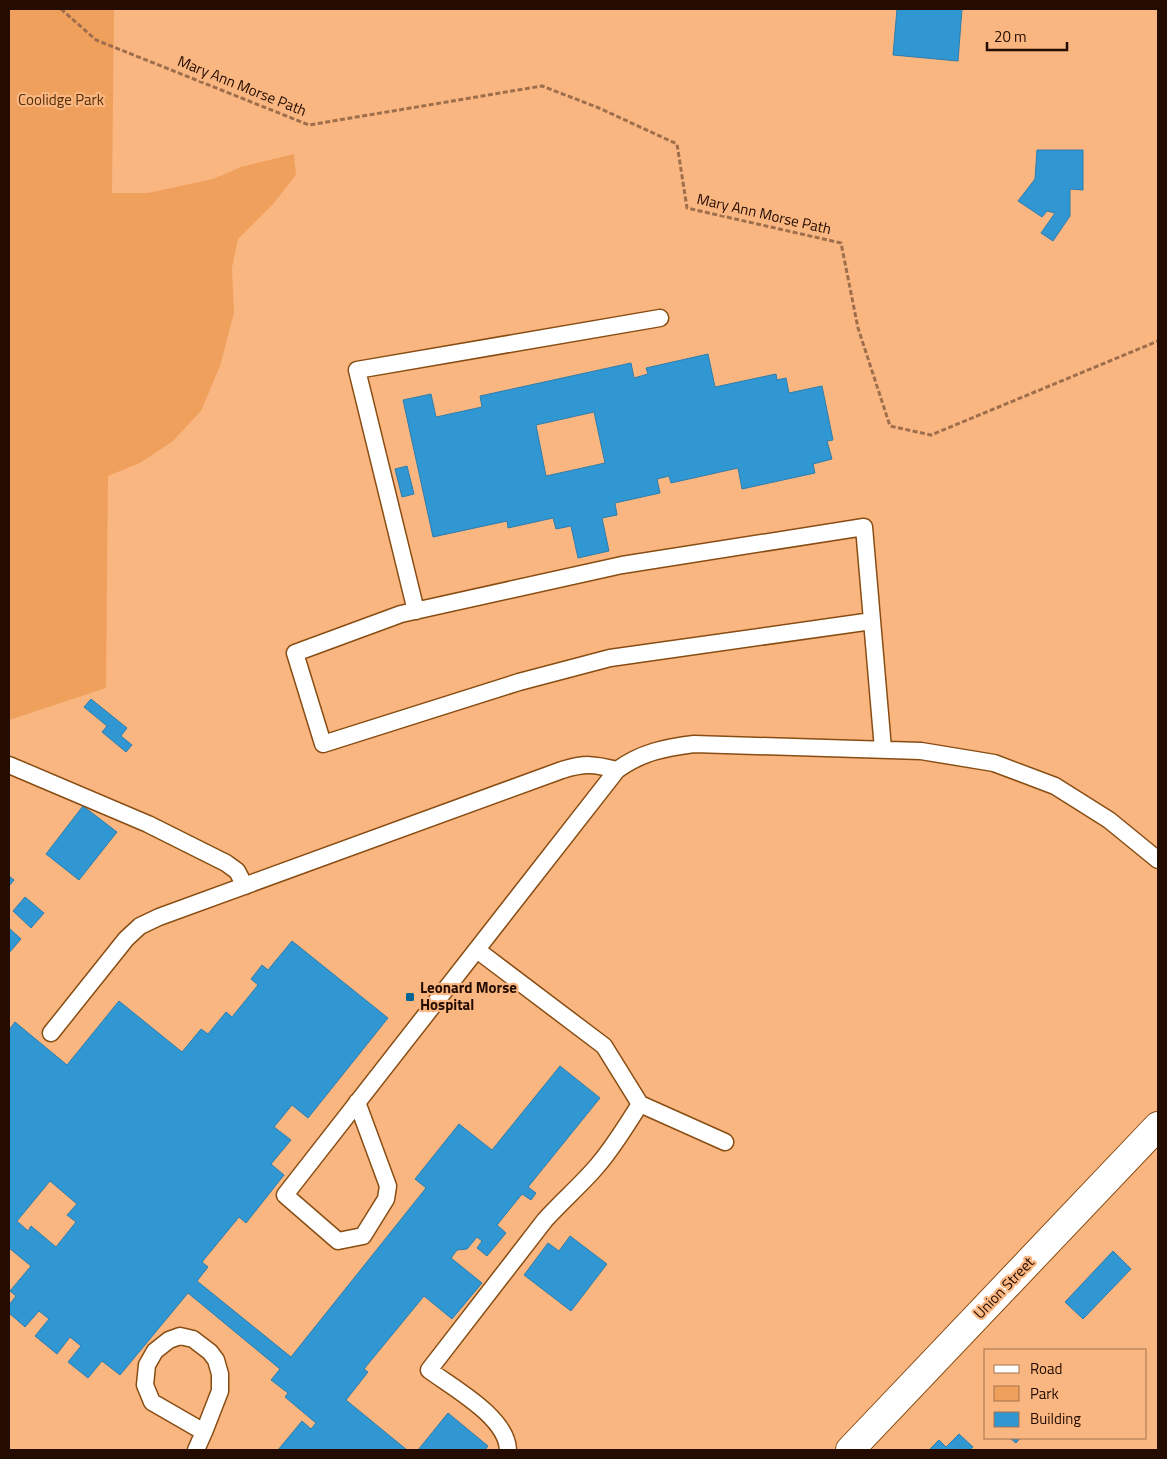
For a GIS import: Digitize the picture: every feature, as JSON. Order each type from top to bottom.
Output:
[{"type":"street","name":"Union Street","points":[[850,1450],[1158,1126]]},
{"type":"lane","points":[[416,611],[357,370],[660,318]]},
{"type":"lane","points":[[872,621],[610,658],[519,682],[323,744],[295,653],[401,614],[622,565],[864,526],[883,749]]},
{"type":"lane","points":[[357,1102],[388,1186],[386,1198],[363,1236],[338,1241],[285,1195],[357,1102],[617,770],[632,760],[650,752],[694,744],[883,749],[921,751],[994,763],[1055,786],[1109,820],[1158,860]]},
{"type":"lane","points":[[51,1033],[126,939],[140,926],[159,917],[562,770],[595,764],[617,770]]},
{"type":"lane","points":[[9,765],[148,824],[226,863],[237,872],[246,886]]},
{"type":"lane","points":[[477,950],[604,1046],[640,1104],[725,1142]]},
{"type":"lane","points":[[508,1450],[502,1432],[495,1420],[429,1370],[545,1220],[597,1166],[613,1146],[640,1104]]},
{"type":"lane","points":[[196,1450],[204,1432],[220,1390],[220,1374],[216,1360],[210,1352],[193,1339],[180,1336],[169,1340],[155,1350],[147,1365],[145,1385],[152,1402],[204,1432]]},
{"type":"path","name":"Mary Ann Morse Path","points":[[62,9],[96,40],[309,125],[542,86],[599,108],[676,144],[687,208],[841,243],[858,328],[890,426],[931,435],[1158,341]]},
{"type":"green space","name":"Coolidge Park","points":[[9,9],[114,9],[112,193],[148,193],[213,179],[241,167],[294,154],[296,175],[273,204],[238,239],[232,268],[234,313],[220,366],[201,411],[173,441],[140,463],[108,476],[106,688],[9,720]]},
{"type":"building","points":[[897,9],[962,9],[958,61],[893,55]]},
{"type":"building","points":[[1037,150],[1083,150],[1083,190],[1070,189],[1070,216],[1053,241],[1041,233],[1055,213],[1047,211],[1042,217],[1018,201],[1035,179]]},
{"type":"building","points":[[708,354],[715,387],[776,374],[777,380],[786,378],[789,393],[822,386],[833,440],[827,441],[832,459],[813,464],[815,473],[742,489],[738,468],[671,483],[669,476],[657,479],[660,493],[615,503],[617,515],[602,518],[609,551],[578,558],[571,526],[556,529],[553,518],[508,528],[507,521],[433,537],[403,400],[431,394],[436,417],[482,407],[480,396],[631,363],[634,378],[648,374],[646,368]],"holes":[[[594,412],[605,463],[546,476],[536,425]]]},
{"type":"building","points":[[407,466],[414,494],[402,497],[395,469]]},
{"type":"building","points":[[91,699],[127,728],[121,736],[132,745],[126,752],[102,732],[107,726],[84,707]]},
{"type":"building","points":[[83,806],[117,832],[79,880],[46,854]]},
{"type":"building","points":[[9,876],[14,880],[9,886]]},
{"type":"building","points":[[25,897],[44,913],[31,928],[13,911]]},
{"type":"building","points":[[9,928],[21,939],[9,953]]},
{"type":"building","points":[[292,941],[388,1018],[308,1118],[292,1105],[274,1127],[291,1140],[271,1164],[284,1175],[246,1223],[239,1217],[202,1262],[208,1267],[197,1281],[291,1357],[426,1188],[415,1179],[459,1124],[492,1150],[560,1066],[600,1098],[528,1187],[536,1193],[531,1200],[522,1194],[497,1225],[506,1233],[487,1256],[477,1248],[482,1241],[477,1237],[467,1249],[457,1250],[451,1258],[482,1283],[452,1319],[424,1296],[364,1369],[368,1372],[346,1400],[407,1450],[278,1450],[302,1421],[311,1429],[316,1423],[285,1397],[288,1393],[271,1380],[280,1369],[188,1293],[120,1375],[102,1361],[88,1378],[68,1362],[81,1346],[70,1337],[57,1354],[35,1336],[49,1319],[39,1311],[25,1327],[9,1313],[9,1305],[16,1296],[10,1291],[31,1266],[9,1248],[9,1030],[15,1022],[67,1065],[119,1001],[182,1052],[201,1029],[208,1034],[226,1012],[232,1017],[258,985],[251,979],[262,965],[268,970]],"holes":[[[50,1181],[77,1204],[67,1215],[76,1222],[56,1247],[31,1226],[28,1231],[17,1221]]]},
{"type":"building","points":[[570,1236],[607,1264],[571,1311],[524,1275],[548,1243],[559,1251]]},
{"type":"building","points":[[1113,1251],[1131,1269],[1083,1319],[1065,1302]]},
{"type":"building","points":[[448,1413],[488,1446],[485,1450],[418,1450]]},
{"type":"building","points":[[959,1434],[973,1447],[970,1450],[929,1450],[939,1440],[946,1447]]},
{"type":"building","points":[[1011,1439],[1019,1439],[1016,1443]]},
{"type":"place","name":"Leonard Morse Hospital","points":[[410,997]]}]
